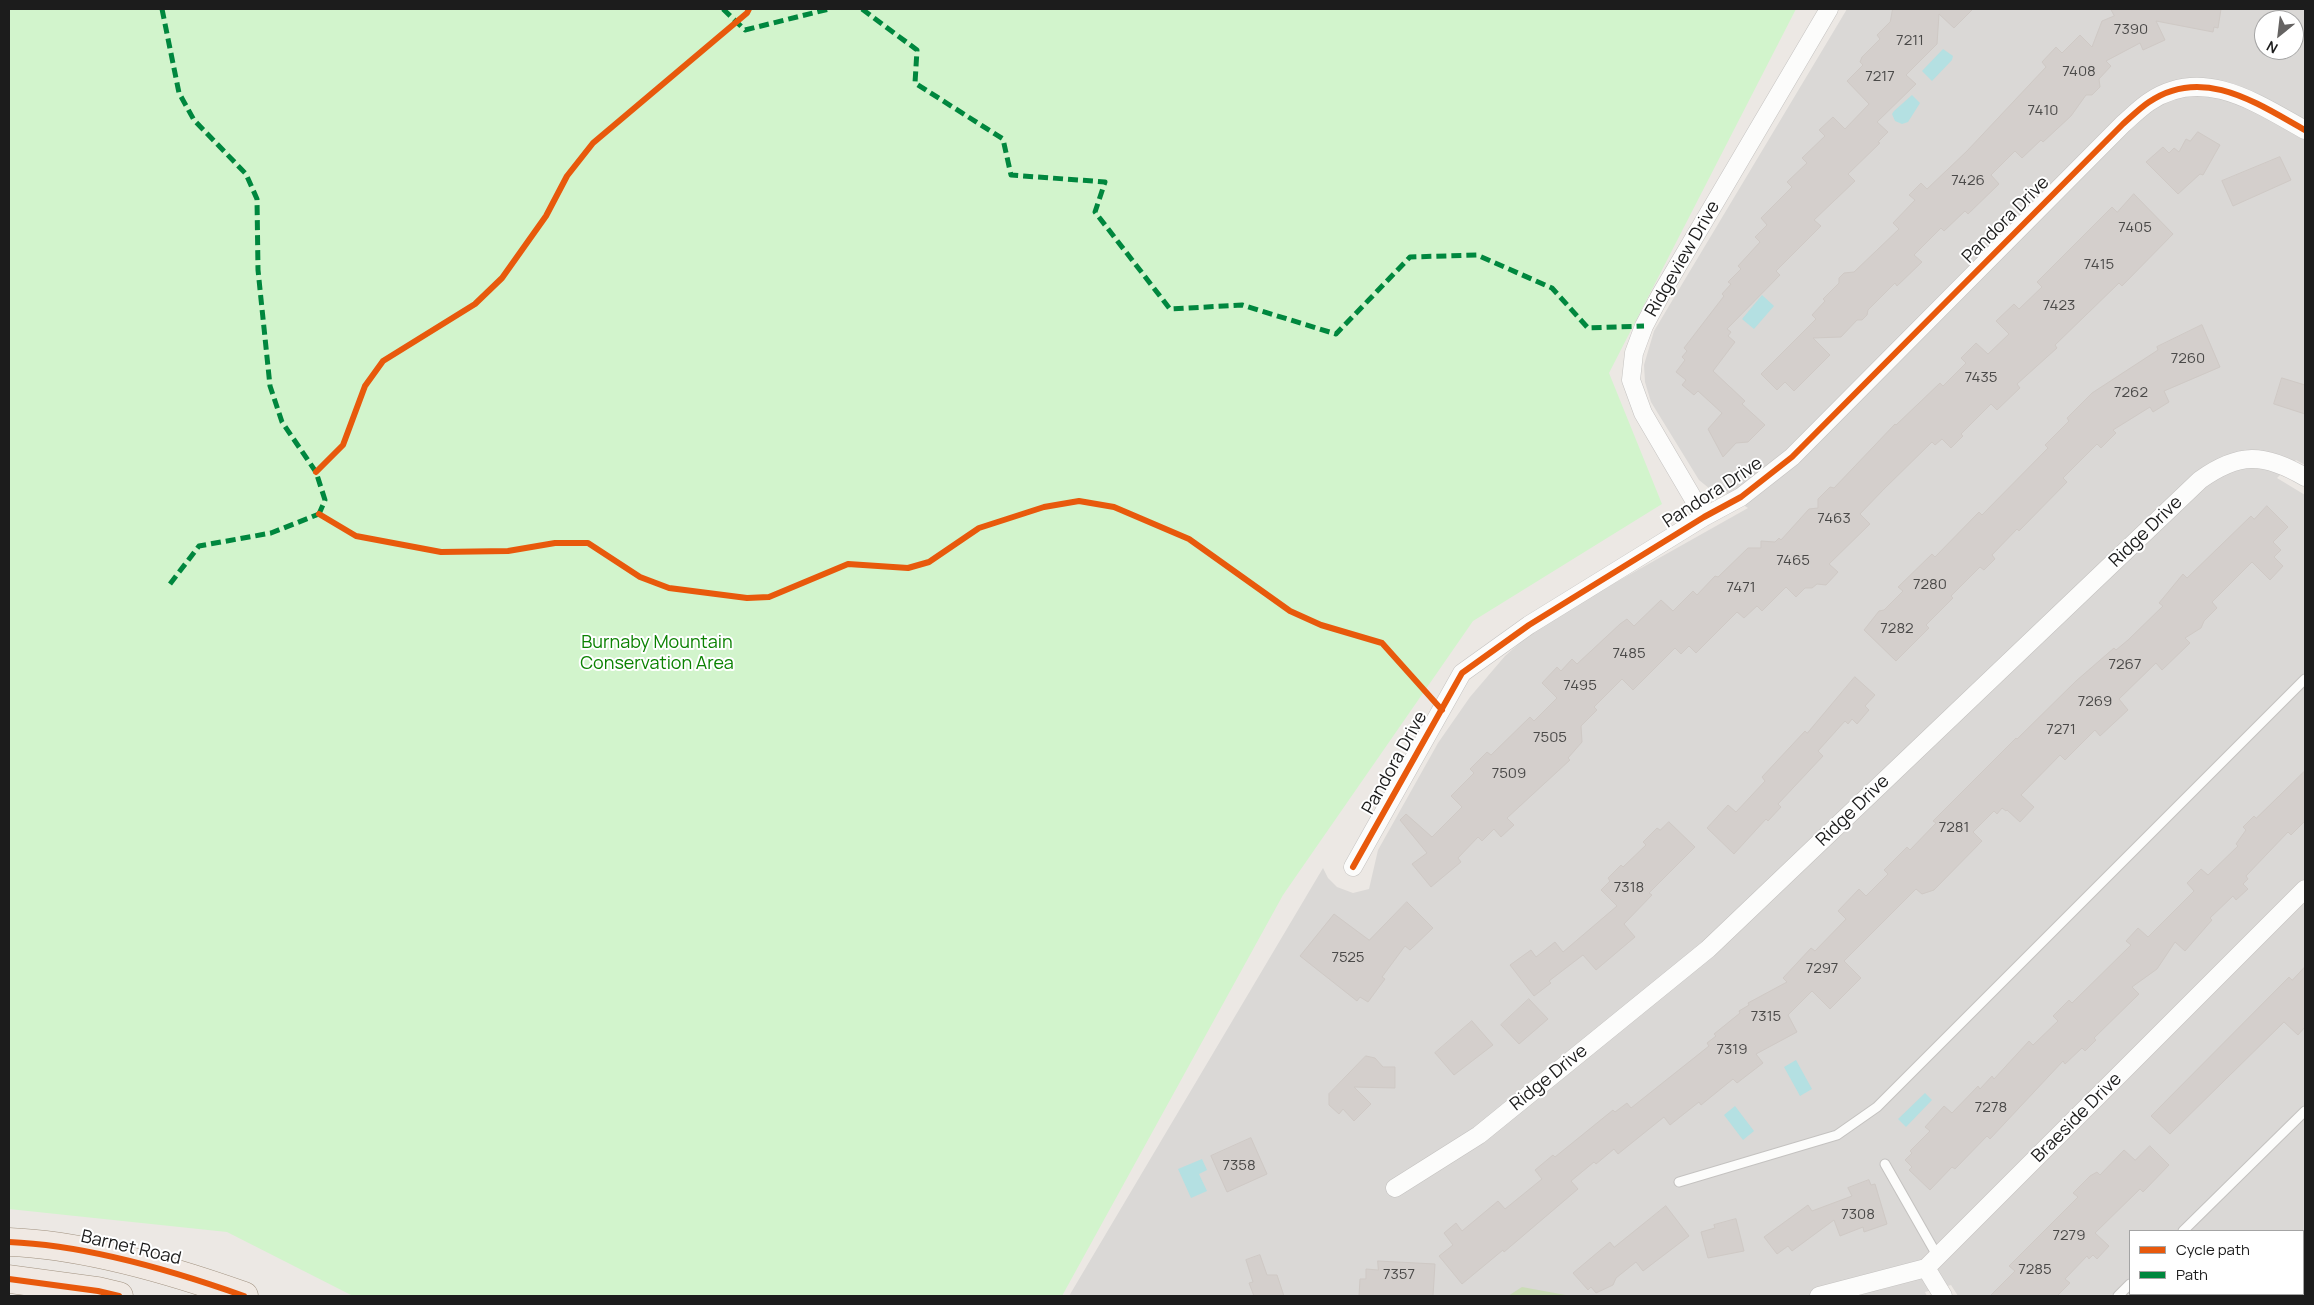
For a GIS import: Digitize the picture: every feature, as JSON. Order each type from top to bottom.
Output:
[{"type":"main road","name":"Barnet Road","points":[[9,1242],[104,1255],[182,1274],[244,1296]]},
{"type":"main road","points":[[9,1279],[98,1291],[119,1296]]},
{"type":"street","name":"Ridgeview Drive","points":[[1704,517],[1643,413],[1631,380],[1634,353],[1644,326],[1661,294],[1829,9]]},
{"type":"street","name":"Pandora Drive","points":[[1354,867],[1462,673],[1529,624],[1704,517],[1741,497],[1792,457],[2123,124],[2150,101],[2169,92],[2207,86],[2233,93],[2305,130]]},
{"type":"street","name":"Ridge Drive","points":[[1395,1188],[1479,1135],[1708,949],[2200,480],[2217,468],[2236,460],[2259,458],[2283,464],[2305,477]]},
{"type":"street","name":"Braeside Drive","points":[[1932,1262],[2305,889]]},
{"type":"street","points":[[1819,1296],[1932,1262],[1943,1296]]},
{"type":"lane","points":[[1680,1182],[1837,1135],[1876,1107],[2305,679]]},
{"type":"lane","points":[[2184,1230],[2305,1110]]},
{"type":"lane","points":[[1885,1164],[1932,1262]]},
{"type":"lane","points":[[2118,1296],[2129,1285]]},
{"type":"shaded area","points":[[1847,9],[2305,9],[2305,465],[2296,460],[2277,478],[2305,495],[2305,1296],[1958,1296],[1951,1285],[1925,1292],[1927,1296],[1069,1296],[1323,868],[1328,878],[1337,887],[1353,893],[1369,889],[1378,850],[1438,743],[1470,697],[1505,656],[1540,625],[1748,508],[1721,490],[1710,489],[1699,480],[1651,402],[1645,382],[1644,365],[1654,331]]},
{"type":"green space","name":"Burnaby Mountain Conservation Area","points":[[9,9],[1796,9],[1609,373],[1662,504],[1473,621],[1283,895],[1062,1296],[353,1296],[227,1232],[9,1209]]},
{"type":"green space","points":[[1522,1287],[1571,1296],[1508,1296]]},
{"type":"water","points":[[1943,49],[1953,56],[1952,60],[1932,81],[1922,71]]},
{"type":"water","points":[[1912,95],[1920,103],[1908,122],[1902,124],[1895,121],[1892,114]]},
{"type":"water","points":[[1762,295],[1774,306],[1754,329],[1742,319]]},
{"type":"water","points":[[1796,1060],[1812,1089],[1800,1096],[1784,1067]]},
{"type":"water","points":[[1925,1093],[1932,1100],[1906,1127],[1898,1119]]},
{"type":"water","points":[[1735,1106],[1754,1131],[1743,1140],[1724,1115]]},
{"type":"water","points":[[1202,1159],[1207,1170],[1199,1174],[1207,1191],[1191,1198],[1178,1169]]},
{"type":"building","points":[[1893,9],[1973,9],[1954,28],[1939,14],[1937,44],[1906,75],[1916,84],[1877,122],[1888,132],[1878,142],[1880,143],[1848,174],[1855,181],[1814,220],[1821,226],[1776,271],[1780,275],[1727,329],[1731,332],[1728,336],[1735,342],[1713,371],[1745,401],[1742,404],[1765,425],[1748,442],[1736,443],[1723,457],[1708,429],[1722,413],[1698,391],[1694,395],[1682,385],[1686,380],[1676,372],[1685,360],[1682,357],[1687,351],[1684,348],[1724,296],[1722,294],[1731,284],[1728,282],[1741,269],[1738,266],[1760,242],[1755,237],[1767,225],[1761,218],[1792,187],[1787,182],[1807,163],[1802,158],[1825,136],[1819,130],[1833,117],[1845,129],[1869,104],[1847,81],[1863,65],[1860,62],[1862,57],[1880,39],[1877,35],[1890,22]]},
{"type":"building","points":[[2111,9],[2221,9],[2218,28],[2214,27],[2213,32],[2156,21],[2165,40],[2143,50],[2140,43],[2106,61],[2111,66],[2099,79],[2100,87],[2092,95],[2086,95],[2071,116],[2043,142],[2041,140],[2022,158],[2015,151],[1991,175],[1999,184],[1968,214],[1965,211],[1944,231],[1941,228],[1914,255],[1922,262],[1897,286],[1895,283],[1868,310],[1867,315],[1862,320],[1857,320],[1841,337],[1813,338],[1830,355],[1794,391],[1785,382],[1777,390],[1761,374],[1816,319],[1812,315],[1825,301],[1823,299],[1839,283],[1839,278],[1844,273],[1854,272],[1899,229],[1893,223],[1915,200],[1909,195],[1921,183],[1927,189],[1967,151],[2046,67],[2042,62],[2056,47],[2062,53],[2080,35],[2092,47],[2102,21],[2114,16]]},
{"type":"building","points":[[2198,132],[2220,145],[2203,175],[2200,174],[2178,194],[2146,162],[2163,147],[2169,153],[2174,148],[2179,152],[2186,139],[2190,141]]},
{"type":"building","points":[[2280,157],[2291,180],[2233,206],[2222,181]]},
{"type":"building","points":[[2134,194],[2173,234],[2122,286],[2119,283],[2055,345],[2057,348],[2017,384],[2020,388],[1997,410],[1991,404],[1961,434],[1963,436],[1951,448],[1942,439],[1935,445],[1932,442],[1884,489],[1860,514],[1870,524],[1829,564],[1838,572],[1826,585],[1817,584],[1812,588],[1805,588],[1796,597],[1786,587],[1762,611],[1757,606],[1744,618],[1737,612],[1696,653],[1689,646],[1681,654],[1675,648],[1633,690],[1622,679],[1594,707],[1597,710],[1581,726],[1582,742],[1568,758],[1570,760],[1507,818],[1514,825],[1501,837],[1494,829],[1482,841],[1478,837],[1458,858],[1461,862],[1431,887],[1412,864],[1427,853],[1400,820],[1406,814],[1432,837],[1462,807],[1451,796],[1474,773],[1470,769],[1487,752],[1491,755],[1530,717],[1534,721],[1557,698],[1542,683],[1557,667],[1561,671],[1572,659],[1577,664],[1620,624],[1627,619],[1634,626],[1661,600],[1673,611],[1693,591],[1697,595],[1715,576],[1718,577],[1748,548],[1761,548],[1761,541],[1775,542],[1779,538],[1781,540],[1809,509],[1818,508],[1818,499],[1830,487],[1834,488],[1895,424],[1940,383],[1943,386],[1966,363],[1961,358],[1976,343],[1988,354],[2009,334],[1996,321],[2014,304],[2019,309],[2042,287],[2037,282],[2112,207],[2117,212]]},
{"type":"building","points":[[2202,325],[2220,367],[2164,391],[2169,402],[2153,412],[2150,407],[2113,430],[2116,433],[2101,448],[2097,444],[2063,478],[2067,482],[2019,531],[2017,529],[1992,555],[1995,559],[1984,570],[1980,567],[1951,596],[1953,598],[1926,625],[1929,628],[1896,661],[1864,630],[1879,611],[1884,610],[1903,591],[1898,587],[1932,554],[1935,557],[1979,512],[1982,515],[2048,448],[2045,445],[2069,421],[2067,418],[2092,393],[2158,350],[2157,347]]},
{"type":"building","points":[[2282,378],[2305,385],[2305,414],[2274,404]]},
{"type":"building","points":[[2267,506],[2288,527],[2273,542],[2281,550],[2274,557],[2283,566],[2270,580],[2252,562],[2212,602],[2217,608],[2204,621],[2201,628],[2185,638],[2190,643],[2162,670],[2156,663],[2119,699],[2128,710],[2100,736],[2095,730],[2065,760],[2060,755],[2021,795],[2034,807],[2020,822],[2007,810],[2002,808],[1997,814],[1994,811],[1973,832],[1982,841],[1934,890],[1922,894],[1916,889],[1844,961],[1861,978],[1830,1009],[1812,991],[1788,1015],[1797,1032],[1756,1054],[1763,1063],[1737,1083],[1733,1079],[1701,1105],[1699,1102],[1670,1125],[1664,1117],[1618,1154],[1614,1149],[1596,1164],[1594,1162],[1571,1181],[1578,1189],[1504,1252],[1503,1250],[1462,1284],[1439,1256],[1453,1245],[1444,1233],[1456,1223],[1462,1231],[1498,1201],[1505,1209],[1542,1179],[1535,1170],[1553,1155],[1555,1157],[1613,1110],[1615,1112],[1627,1103],[1631,1108],[1709,1046],[1707,1043],[1716,1036],[1714,1034],[1740,1013],[1739,1011],[1749,1005],[1748,1003],[1787,982],[1783,978],[1811,948],[1815,951],[1846,919],[1838,911],[1859,889],[1866,896],[1888,874],[1884,870],[1907,847],[1910,850],[1936,823],[1933,821],[2016,738],[2076,681],[2114,648],[2116,650],[2128,640],[2163,606],[2159,603],[2183,574],[2187,578],[2251,516],[2254,519]]},
{"type":"building","points":[[1855,677],[1875,695],[1865,706],[1869,710],[1857,724],[1852,719],[1848,724],[1845,721],[1818,751],[1823,756],[1778,804],[1781,807],[1768,821],[1766,819],[1734,854],[1707,828],[1728,805],[1736,812],[1765,781],[1762,777],[1805,731],[1807,733]]},
{"type":"building","points":[[2305,771],[2305,821],[2291,835],[2288,832],[2246,876],[2248,879],[2243,884],[2248,889],[2236,900],[2233,896],[2210,918],[2212,920],[2185,951],[2175,942],[2157,969],[2132,987],[2139,994],[2094,1038],[2096,1040],[2085,1051],[2082,1048],[2065,1064],[2063,1061],[1990,1139],[1987,1136],[1955,1169],[1952,1167],[1930,1190],[1909,1170],[1912,1167],[1905,1160],[1912,1153],[1910,1151],[1930,1131],[1925,1127],[1944,1106],[1952,1113],[1978,1086],[1980,1089],[1992,1076],[1994,1079],[2029,1041],[2033,1045],[2058,1021],[2053,1016],[2069,1000],[2072,1003],[2131,945],[2126,941],[2138,928],[2148,937],[2194,891],[2187,883],[2201,869],[2208,875],[2238,846],[2236,844],[2246,830],[2243,827],[2254,816],[2256,818]]},
{"type":"building","points":[[1669,822],[1695,847],[1649,893],[1652,895],[1624,924],[1635,937],[1596,970],[1583,955],[1549,981],[1551,983],[1534,996],[1510,965],[1531,950],[1536,957],[1555,942],[1563,952],[1617,906],[1601,890],[1610,881],[1608,878],[1621,865],[1623,867],[1646,845],[1643,842],[1657,828],[1660,830]]},
{"type":"building","points":[[1407,902],[1433,928],[1410,950],[1405,946],[1382,977],[1385,979],[1368,1002],[1360,997],[1357,1001],[1300,956],[1334,914],[1369,940]]},
{"type":"building","points":[[2305,967],[2305,1027],[2298,1035],[2284,1022],[2170,1134],[2151,1116],[2289,977],[2292,980]]},
{"type":"building","points":[[1529,999],[1548,1019],[1519,1044],[1501,1025]]},
{"type":"building","points":[[1472,1021],[1493,1045],[1454,1075],[1435,1053]]},
{"type":"building","points":[[1366,1056],[1375,1058],[1383,1067],[1395,1067],[1395,1088],[1354,1087],[1371,1104],[1354,1121],[1343,1109],[1339,1114],[1329,1105],[1329,1094]]},
{"type":"building","points":[[1251,1138],[1267,1174],[1227,1192],[1211,1156]]},
{"type":"building","points":[[2150,1146],[2169,1165],[2143,1192],[2140,1189],[2095,1233],[2109,1246],[2097,1259],[2093,1255],[2089,1259],[2087,1256],[2065,1279],[2070,1283],[2057,1296],[1990,1296],[2015,1271],[2009,1266],[2078,1197],[2073,1193],[2090,1176],[2097,1172],[2100,1175],[2124,1150],[2135,1160]]},
{"type":"building","points":[[1869,1180],[1871,1185],[1875,1184],[1887,1224],[1864,1232],[1863,1227],[1840,1236],[1834,1220],[1792,1251],[1788,1246],[1777,1254],[1764,1237],[1808,1205],[1812,1211],[1852,1196],[1848,1188]]},
{"type":"building","points":[[1666,1206],[1689,1236],[1643,1271],[1636,1262],[1616,1278],[1613,1285],[1596,1293],[1591,1287],[1588,1290],[1573,1273],[1610,1242],[1614,1247]]},
{"type":"building","points":[[1736,1219],[1744,1251],[1708,1258],[1701,1232],[1715,1228],[1714,1225]]},
{"type":"building","points":[[1260,1255],[1267,1275],[1277,1275],[1284,1296],[1254,1296],[1249,1283],[1253,1282],[1246,1260]]},
{"type":"building","points":[[1378,1261],[1435,1264],[1433,1296],[1359,1296],[1360,1279],[1366,1279],[1366,1269],[1378,1270]]},
{"type":"marked path","points":[[162,9],[179,93],[194,120],[246,174],[257,199],[258,270],[270,386],[282,422],[316,472],[325,500],[319,514]]},
{"type":"marked path","points":[[723,9],[745,30],[829,9]]},
{"type":"marked path","points":[[862,9],[917,50],[915,83],[1003,139],[1011,175],[1105,182],[1095,212],[1170,309],[1242,305],[1336,334],[1410,257],[1477,255],[1552,288],[1588,328],[1644,326]]},
{"type":"marked path","points":[[170,584],[199,546],[271,533],[319,514]]},
{"type":"cycle path","points":[[316,472],[343,445],[365,386],[383,361],[475,304],[502,278],[546,216],[567,176],[593,143],[747,13],[749,9]]},
{"type":"cycle path","points":[[1353,867],[1462,673],[1529,625],[1704,517],[1741,497],[1792,457],[2123,124],[2146,104],[2169,92],[2190,87],[2210,88],[2230,92],[2249,100],[2305,130]]},
{"type":"cycle path","points":[[319,514],[356,536],[441,552],[508,551],[555,543],[588,543],[640,577],[669,588],[747,598],[769,597],[848,564],[908,568],[929,562],[979,528],[1044,507],[1079,501],[1114,507],[1189,539],[1290,611],[1321,625],[1382,643],[1442,710]]},
{"type":"cycle path","points":[[9,1242],[68,1248],[128,1260],[244,1296]]},
{"type":"cycle path","points":[[9,1279],[98,1291],[119,1296]]}]
